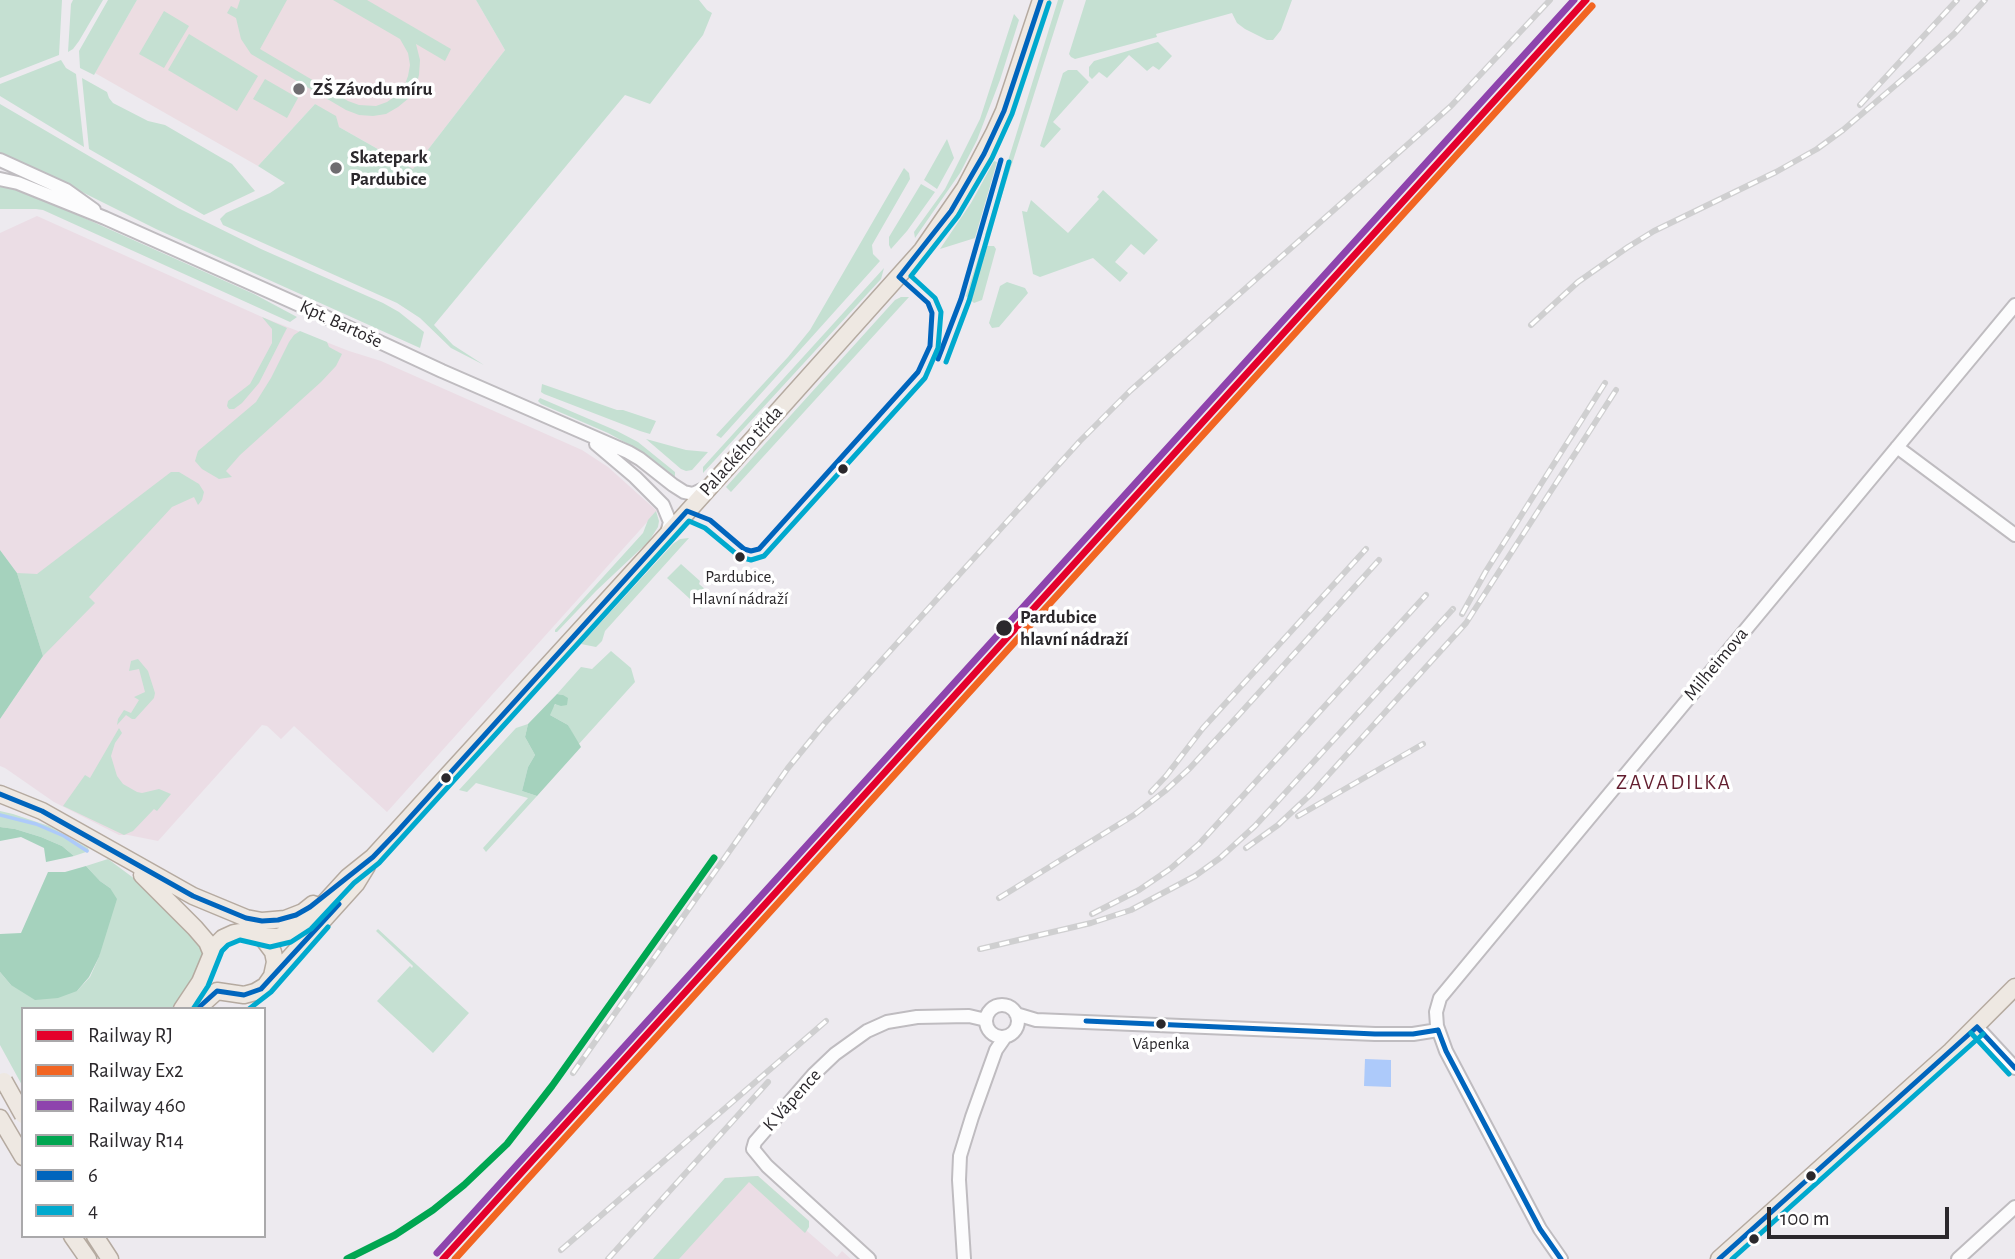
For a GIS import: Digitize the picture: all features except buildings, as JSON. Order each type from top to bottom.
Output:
[{"type":"main road","name":"Palackého třída","points":[[257,935],[278,937],[294,930],[348,877],[373,857],[922,250],[951,211],[984,154],[1004,111],[1041,0]]},
{"type":"main road","points":[[0,794],[32,806],[164,881],[246,918],[262,921],[296,915],[348,877]]},
{"type":"main road","points":[[0,805],[41,814],[82,833]]},
{"type":"main road","name":"Palackého třída","points":[[269,981],[356,884],[373,857]]},
{"type":"main road","points":[[125,858],[207,942],[215,980],[228,992]]},
{"type":"main road","points":[[164,881],[207,912],[257,935],[268,944],[274,957],[273,972],[261,989],[239,995],[221,991],[213,993],[199,1007]]},
{"type":"main road","points":[[182,1007],[200,982],[219,942],[239,931],[257,935]]},
{"type":"main road","points":[[1719,1259],[1977,1027],[2015,987]]},
{"type":"main road","points":[[2,1078],[21,1111]]},
{"type":"main road","points":[[0,1112],[21,1107]]},
{"type":"main road","points":[[0,1118],[21,1154]]},
{"type":"main road","points":[[73,1238],[88,1259]]},
{"type":"main road","points":[[96,1238],[110,1259]]},
{"type":"street","name":"Kpt. Bartoše","points":[[0,160],[66,190],[105,218]]},
{"type":"street","name":"Kpt. Bartoše","points":[[0,169],[55,192],[105,218]]},
{"type":"street","name":"Kpt. Bartoše","points":[[0,179],[18,183],[105,218],[635,456],[673,485],[681,495],[687,511]]},
{"type":"street","name":"Milheimova","points":[[1438,1030],[1436,1012],[1444,991],[2013,311]]},
{"type":"street","name":"Kpt. Bartoše","points":[[575,430],[614,458],[660,500],[687,511]]},
{"type":"street","points":[[1897,447],[2015,535]]},
{"type":"street","points":[[673,485],[684,492],[694,494],[710,485]]},
{"type":"street","points":[[660,500],[670,519],[670,527],[665,537]]},
{"type":"street","name":"K Vápence","points":[[869,1259],[772,1172],[753,1146],[757,1138],[819,1069],[850,1042],[874,1027],[917,1017],[969,1016],[986,1020],[990,1011],[999,1005],[1009,1007],[1017,1019],[1375,1034],[1413,1034],[1438,1030]]},
{"type":"street","points":[[986,1020],[988,1029],[1000,1036],[1013,1032],[1017,1019]]},
{"type":"street","points":[[1977,1027],[2015,1068]]},
{"type":"street","points":[[1438,1030],[1446,1051],[1556,1257]]},
{"type":"street","points":[[964,1259],[960,1156],[1000,1036]]},
{"type":"street","points":[[1958,1259],[2015,1207]]},
{"type":"shaded area","name":"ZŠ Závodu míru","points":[[137,0],[476,0],[505,50],[413,169],[339,127],[315,104],[258,166],[95,73]]},
{"type":"shaded area","points":[[37,216],[262,317],[381,361],[582,450],[608,467],[657,511],[387,812],[294,726],[281,739],[267,726],[262,725],[158,841],[119,835],[54,802],[0,766],[0,719],[43,656],[17,573],[0,550],[0,233]]},
{"type":"shaded area","points":[[758,1176],[809,1221],[807,1231],[837,1257],[842,1251],[851,1259],[653,1259],[725,1178]]},
{"type":"green space","points":[[0,0],[62,0],[59,55],[0,78]]},
{"type":"green space","points":[[73,0],[103,0],[79,41],[68,52],[71,4]]},
{"type":"green space","points":[[108,0],[137,0],[94,75],[80,68],[79,51]]},
{"type":"green space","points":[[240,0],[287,0],[260,49],[359,105],[376,106],[397,95],[408,76],[408,53],[400,39],[333,0],[367,0],[451,49],[445,61],[416,44],[420,60],[419,75],[409,98],[386,114],[359,115],[251,54],[241,39],[236,18],[227,13],[231,6],[237,9]]},
{"type":"green space","points":[[476,0],[699,0],[712,13],[703,35],[650,104],[625,95],[434,325],[453,345],[484,365],[451,348],[420,318],[397,303],[223,225],[220,219],[226,213],[270,193],[285,183],[258,166],[315,104],[336,116],[339,127],[413,169],[505,50]]},
{"type":"green space","points":[[1058,0],[1064,0],[990,233],[985,235]]},
{"type":"green space","points":[[1086,0],[1292,0],[1281,30],[1273,40],[1267,40],[1245,29],[1237,23],[1232,13],[1075,59],[1069,54]]},
{"type":"green space","points":[[164,11],[189,26],[164,68],[139,54]]},
{"type":"green space","points":[[1014,14],[1019,20],[977,140],[960,173],[915,238],[914,232],[945,189],[980,119]]},
{"type":"green space","points":[[189,34],[258,76],[237,111],[168,70]]},
{"type":"green space","points":[[1158,42],[1172,56],[1159,70],[1153,66],[1147,71],[1129,55],[1107,78],[1099,72],[1092,79],[1089,76],[1089,67],[1094,61]]},
{"type":"green space","points":[[61,60],[66,68],[76,74],[84,147],[0,96],[0,84]]},
{"type":"green space","points":[[1077,70],[1089,82],[1053,122],[1061,129],[1044,148],[1040,146],[1063,73]]},
{"type":"green space","points":[[82,78],[107,92],[113,103],[148,121],[165,125],[232,164],[255,191],[204,215],[89,149]]},
{"type":"green space","points":[[265,79],[298,98],[287,118],[253,99]]},
{"type":"green space","points":[[0,104],[178,208],[399,312],[424,332],[420,348],[156,229],[0,153]]},
{"type":"green space","points":[[947,139],[954,158],[937,189],[924,180]]},
{"type":"green space","points":[[994,161],[997,162],[975,238],[940,249],[971,203]]},
{"type":"green space","points":[[904,168],[910,179],[872,245],[873,254],[880,261],[721,438],[716,435],[810,330]]},
{"type":"green space","points":[[921,184],[935,192],[891,249],[889,237]]},
{"type":"green space","points":[[0,185],[15,187],[254,294],[297,317],[290,322],[43,210],[0,209]]},
{"type":"green space","points":[[1103,190],[1158,240],[1144,255],[1131,244],[1115,262],[1128,273],[1120,282],[1093,258],[1040,277],[1033,274],[1022,211],[1027,212],[1031,200],[1068,233],[1099,199],[1097,197]]},
{"type":"green space","points":[[994,246],[996,249],[982,300],[974,303],[966,296],[981,249]]},
{"type":"green space","points":[[884,268],[881,279],[703,473],[703,467]]},
{"type":"green space","points":[[1007,282],[1025,288],[1028,293],[999,327],[992,328],[989,323],[1000,286]]},
{"type":"green space","points":[[909,297],[731,492],[726,487],[895,300]]},
{"type":"green space","points":[[262,317],[287,328],[259,383],[242,403],[229,409],[228,401],[250,384],[272,343],[272,329]]},
{"type":"green space","points":[[300,331],[327,342],[329,347],[342,354],[336,366],[240,455],[226,471],[232,477],[219,479],[202,469],[195,461],[198,451],[256,402],[289,342]]},
{"type":"green space","points":[[542,384],[656,421],[650,434],[640,431],[544,394],[541,392]]},
{"type":"green space","points":[[540,398],[638,442],[675,472],[675,477],[673,479],[637,449],[608,433],[541,404],[538,401]]},
{"type":"green space","points":[[646,439],[686,450],[708,452],[692,470],[686,471]]},
{"type":"green space","points":[[171,472],[179,472],[199,484],[204,492],[202,500],[198,505],[194,497],[172,507],[89,597],[95,603],[43,656],[17,573],[37,574]]},
{"type":"green space","points":[[656,511],[658,527],[649,541],[555,632],[643,533],[648,520]]},
{"type":"green space","points":[[689,538],[605,631],[602,641],[596,647],[581,644],[673,544],[680,539]]},
{"type":"green space","points":[[0,550],[17,573],[43,656],[0,719]]},
{"type":"green space","points":[[681,564],[706,590],[701,609],[667,578]]},
{"type":"green space","points":[[611,651],[631,668],[635,682],[578,745],[568,725],[550,715],[550,711],[563,695],[557,694],[581,667],[592,669]]},
{"type":"green space","points":[[138,659],[148,671],[154,698],[135,719],[126,715],[117,725],[124,710],[131,713],[139,700],[134,697],[145,692],[139,669],[129,671],[131,661]]},
{"type":"green space","points":[[557,694],[568,698],[567,705],[555,704],[550,715],[568,725],[581,747],[537,796],[522,791],[528,767],[535,755],[525,737],[528,724]]},
{"type":"green space","points":[[528,724],[525,737],[535,755],[528,767],[522,791],[537,796],[486,852],[483,848],[528,798],[476,783],[467,792],[459,790],[516,728]]},
{"type":"green space","points":[[119,728],[122,733],[111,756],[117,776],[123,784],[137,792],[159,789],[171,794],[157,811],[154,809],[133,831],[124,835],[63,806],[85,775],[90,778]]},
{"type":"green space","points":[[0,811],[49,826],[89,851],[74,856],[62,846],[41,837],[0,827]]},
{"type":"green space","points":[[0,827],[41,837],[62,846],[74,856],[46,862],[44,848],[21,837],[0,841]]},
{"type":"green space","points":[[108,859],[151,891],[194,932],[205,955],[200,969],[175,1007],[21,1007],[21,1083],[0,1045],[0,972],[11,985],[77,991],[90,977],[99,957],[110,888],[86,866]]},
{"type":"green space","points":[[86,866],[110,888],[117,899],[99,957],[89,977],[77,991],[58,998],[35,1000],[11,985],[0,972],[0,934],[21,933],[48,872],[65,872]]},
{"type":"green space","points":[[378,929],[469,1013],[433,1053],[377,1001],[413,966],[376,931]]},
{"type":"green space","points":[[758,1176],[809,1221],[805,1233],[749,1182],[679,1259],[653,1259],[725,1178]]},
{"type":"water","points":[[1365,1059],[1391,1060],[1391,1087],[1364,1086]]},
{"type":"waterway","points":[[0,815],[36,824],[64,836],[87,851]]},
{"type":"railway","points":[[573,1073],[788,768],[824,724],[1080,441],[1130,391],[1451,106],[1550,0]]},
{"type":"railway","points":[[1860,105],[1957,0]]},
{"type":"railway","points":[[1531,325],[1578,282],[1628,247],[1654,231],[1776,172],[1817,149],[1924,61],[1954,34],[1985,0]]},
{"type":"railway","points":[[1462,614],[1486,571],[1605,383]]},
{"type":"railway","points":[[1246,848],[1278,825],[1311,794],[1466,623],[1616,390]]},
{"type":"railway","points":[[1151,792],[1203,728],[1366,549]]},
{"type":"railway","points":[[999,898],[1134,815],[1165,791],[1190,768],[1379,560]]},
{"type":"railway","points":[[1092,914],[1139,890],[1170,869],[1199,844],[1426,595]]},
{"type":"railway","points":[[980,949],[1091,923],[1131,910],[1195,876],[1220,858],[1255,826],[1453,609]]},
{"type":"railway","points":[[1298,816],[1423,744]]},
{"type":"railway","points":[[561,1250],[826,1021]]},
{"type":"railway","points":[[608,1259],[768,1082]]},
{"type":"rail line","name":"460","points":[[437,1253],[1574,0]]},
{"type":"rail line","name":"RJ","points":[[443,1259],[1586,0]]},
{"type":"rail line","name":"Ex2","points":[[455,1259],[1592,6]]},
{"type":"rail line","name":"R14","points":[[347,1259],[395,1235],[433,1210],[507,1144],[552,1086],[714,858]]},
{"type":"transit line","name":"6","points":[[0,794],[42,811],[193,896],[246,918],[278,920],[296,915],[310,907],[373,857],[396,833],[687,511],[710,520],[744,549],[759,549],[918,372],[930,346],[932,313],[928,303],[899,277],[951,211],[984,154],[1004,111],[1041,0]]},
{"type":"transit line","name":"4","points":[[194,1007],[208,986],[222,951],[228,945],[240,940],[270,947],[291,942],[311,929],[354,883],[379,863],[689,521],[705,528],[740,557],[751,560],[764,556],[925,378],[938,348],[941,312],[935,298],[911,276],[958,216],[992,158],[1012,114],[1049,3]]},
{"type":"transit line","name":"6","points":[[938,359],[961,299],[1001,160]]},
{"type":"transit line","name":"4","points":[[946,362],[969,301],[1009,162]]},
{"type":"transit line","name":"6","points":[[199,1007],[217,991],[244,995],[261,989],[339,904]]},
{"type":"transit line","name":"4","points":[[252,1007],[271,992],[328,927]]},
{"type":"transit line","name":"6","points":[[1086,1021],[1375,1034],[1413,1034],[1438,1030]]},
{"type":"transit line","name":"6","points":[[1977,1027],[2015,1068]]},
{"type":"transit line","name":"6","points":[[1719,1259],[1977,1027]]},
{"type":"transit line","name":"6","points":[[1438,1030],[1446,1051],[1540,1229],[1561,1259]]},
{"type":"transit line","name":"4","points":[[1971,1033],[2009,1074]]},
{"type":"transit line","name":"4","points":[[1732,1259],[1983,1034]]},
{"type":"place","name":"ZŠ Závodu míru","points":[[299,89]]},
{"type":"place","name":"Skatepark Pardubice","points":[[336,168]]},
{"type":"place","name":"Pardubice, Hlavní nádraží","points":[[740,557]]},
{"type":"place","name":"Pardubice hlavní nádraží","points":[[1004,628]]},
{"type":"place","name":"Vápenka","points":[[1161,1024]]},
{"type":"district","name":"ZAVADILKA","points":[[1674,783]]}]
